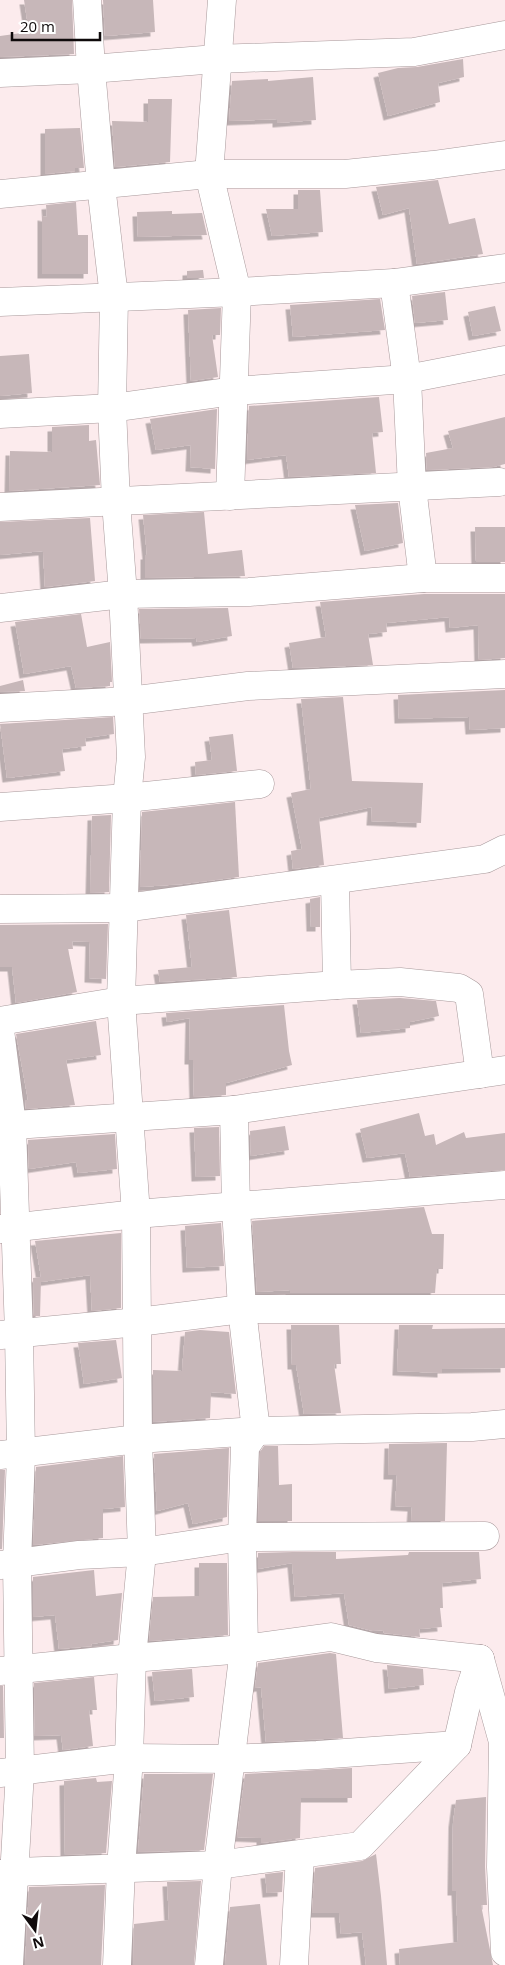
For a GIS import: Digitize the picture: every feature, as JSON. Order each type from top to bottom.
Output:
[{"type":"street","points":[[88,0],[91,69],[101,185],[114,298],[112,408],[131,757],[127,798],[121,1001],[136,1214],[138,1440],[142,1552],[132,1658],[129,1758],[121,1868],[117,1965]]},
{"type":"street","points":[[222,0],[216,59],[209,174],[237,292],[230,496]]},
{"type":"street","points":[[0,73],[91,69],[216,59],[414,52],[505,35]]},
{"type":"street","points":[[0,194],[209,174],[344,174],[505,155]]},
{"type":"street","points":[[0,302],[394,283],[505,268]]},
{"type":"street","points":[[394,283],[407,379],[412,487],[423,578]]},
{"type":"street","points":[[0,414],[112,408],[234,391],[407,379],[505,360]]},
{"type":"street","points":[[0,507],[498,482]]},
{"type":"street","points":[[0,608],[123,594],[249,592],[423,578],[505,578]]},
{"type":"street","points":[[0,708],[129,702],[248,686],[505,674]]},
{"type":"street","points":[[0,807],[127,798],[260,784]]},
{"type":"street","points":[[0,908],[125,908],[335,881],[396,870],[485,859],[505,849]]},
{"type":"street","points":[[335,881],[337,984]]},
{"type":"street","points":[[0,1021],[121,1001],[337,984],[400,982],[459,988],[469,994],[492,1072],[234,1110],[6,1126]]},
{"type":"street","points":[[0,1030],[6,1126],[10,1334],[11,1455],[8,1564],[10,1772],[7,1873],[9,1965]]},
{"type":"street","points":[[209,1965],[218,1865],[244,1649],[242,1536],[245,1447],[256,1431],[242,1309],[236,1208],[234,1110]]},
{"type":"street","points":[[7,1228],[136,1214],[236,1208],[505,1185]]},
{"type":"street","points":[[10,1334],[138,1322],[242,1309],[505,1310]]},
{"type":"street","points":[[11,1455],[138,1440],[256,1431],[505,1424]]},
{"type":"street","points":[[8,1564],[79,1555],[142,1552],[242,1536],[485,1536]]},
{"type":"street","points":[[8,1670],[244,1649],[331,1637],[376,1648],[480,1659]]},
{"type":"street","points":[[7,1873],[218,1865],[360,1846],[457,1744],[469,1692],[480,1659]]},
{"type":"street","points":[[480,1659],[503,1742],[501,1867],[505,1952]]},
{"type":"street","points":[[10,1772],[129,1758],[230,1759],[317,1755],[457,1744]]},
{"type":"street","points":[[294,1965],[300,1855]]},
{"type":"building","points":[[24,0],[72,0],[74,54],[0,57],[0,36],[29,32]]},
{"type":"building","points":[[103,0],[153,0],[155,32],[105,36]]},
{"type":"building","points":[[463,59],[464,77],[438,83],[440,102],[388,116],[378,73],[398,68],[417,67]]},
{"type":"building","points":[[313,77],[316,120],[277,123],[277,119],[229,121],[232,81],[268,79],[268,81]]},
{"type":"building","points":[[148,99],[172,99],[170,162],[115,167],[112,121],[148,122]]},
{"type":"building","points":[[80,128],[84,168],[75,168],[75,171],[45,174],[45,129]]},
{"type":"building","points":[[438,180],[449,224],[475,218],[483,254],[417,264],[409,208],[383,215],[376,187]]},
{"type":"building","points":[[298,190],[320,190],[323,232],[272,236],[266,209],[298,209]]},
{"type":"building","points":[[76,202],[78,235],[88,235],[88,274],[42,274],[42,216],[47,217],[46,205]]},
{"type":"building","points":[[172,211],[172,214],[202,213],[207,235],[138,237],[137,212]]},
{"type":"building","points":[[203,270],[204,278],[187,278],[187,271]]},
{"type":"building","points":[[445,292],[448,320],[415,323],[412,296]]},
{"type":"building","points":[[380,299],[385,330],[293,337],[290,305]]},
{"type":"building","points":[[495,306],[501,331],[473,336],[468,312]]},
{"type":"building","points":[[221,308],[220,335],[212,335],[218,377],[191,381],[188,310]]},
{"type":"building","points":[[29,354],[32,393],[0,396],[0,356]]},
{"type":"building","points":[[379,397],[383,432],[372,433],[376,473],[289,477],[286,455],[247,460],[249,406]]},
{"type":"building","points":[[217,409],[215,469],[190,467],[191,445],[156,450],[150,419]]},
{"type":"building","points":[[505,417],[505,464],[493,467],[427,470],[426,453],[453,448],[448,431]]},
{"type":"building","points":[[89,425],[89,441],[96,440],[100,485],[9,491],[10,451],[52,452],[52,427]]},
{"type":"building","points":[[398,503],[403,543],[365,551],[355,505]]},
{"type":"building","points":[[204,512],[208,554],[242,550],[245,576],[145,578],[145,555],[147,555],[143,515]]},
{"type":"building","points":[[90,518],[95,581],[45,587],[43,551],[0,555],[0,522]]},
{"type":"building","points":[[475,527],[505,527],[505,562],[476,562]]},
{"type":"building","points":[[424,594],[505,594],[505,658],[479,660],[478,625],[450,628],[449,617],[386,623],[387,632],[368,634],[373,665],[293,668],[289,643],[326,637],[320,602]]},
{"type":"building","points":[[228,608],[232,636],[197,642],[196,638],[141,639],[139,609]]},
{"type":"building","points":[[81,614],[87,647],[110,642],[112,682],[110,682],[110,686],[76,688],[71,666],[24,674],[15,622]]},
{"type":"building","points":[[23,680],[25,691],[0,692],[0,686]]},
{"type":"building","points":[[505,690],[505,728],[470,730],[469,717],[399,719],[398,695]]},
{"type":"building","points":[[343,697],[352,781],[423,783],[421,823],[371,821],[372,807],[319,818],[324,865],[293,869],[291,851],[302,849],[291,793],[311,789],[301,699]]},
{"type":"building","points":[[113,717],[114,734],[85,738],[86,746],[62,749],[65,771],[7,778],[0,724]]},
{"type":"building","points":[[233,734],[237,771],[196,775],[195,762],[212,760],[209,737]]},
{"type":"building","points":[[235,802],[239,877],[140,887],[142,812]]},
{"type":"building","points":[[111,815],[109,892],[90,893],[92,816]]},
{"type":"building","points":[[320,897],[320,927],[311,927],[310,899]]},
{"type":"building","points":[[229,910],[237,977],[160,982],[158,970],[192,967],[186,915]]},
{"type":"building","points":[[108,924],[106,979],[89,978],[90,942],[72,941],[73,949],[68,949],[77,992],[16,1003],[12,967],[0,967],[0,925]]},
{"type":"building","points":[[400,998],[436,1001],[439,1016],[410,1022],[410,1028],[361,1033],[357,1000]]},
{"type":"building","points":[[284,1005],[292,1065],[226,1083],[226,1095],[194,1097],[193,1060],[189,1060],[190,1018],[167,1022],[166,1013]]},
{"type":"building","points":[[96,1021],[101,1055],[66,1060],[75,1105],[26,1109],[25,1100],[28,1100],[16,1034]]},
{"type":"building","points":[[419,1113],[425,1136],[434,1134],[436,1145],[464,1132],[466,1138],[505,1133],[505,1170],[410,1177],[405,1153],[367,1158],[360,1129]]},
{"type":"building","points":[[285,1126],[289,1150],[251,1156],[250,1131]]},
{"type":"building","points":[[219,1127],[220,1176],[196,1177],[194,1128]]},
{"type":"building","points":[[115,1134],[117,1169],[78,1173],[76,1162],[29,1169],[28,1140]]},
{"type":"building","points":[[424,1207],[432,1234],[444,1234],[443,1269],[437,1269],[435,1293],[290,1293],[290,1290],[257,1292],[252,1221]]},
{"type":"building","points":[[221,1223],[224,1266],[187,1268],[185,1226]]},
{"type":"building","points":[[121,1233],[121,1308],[92,1311],[90,1275],[41,1282],[41,1279],[40,1316],[34,1316],[33,1278],[41,1277],[35,1241]]},
{"type":"building","points":[[291,1325],[339,1325],[341,1364],[334,1364],[341,1413],[304,1414],[296,1365],[292,1365]]},
{"type":"building","points":[[399,1325],[433,1325],[432,1329],[505,1328],[505,1368],[442,1369],[442,1373],[397,1371]]},
{"type":"building","points":[[200,1330],[229,1332],[236,1394],[211,1392],[210,1418],[153,1422],[153,1370],[182,1371],[185,1332]]},
{"type":"building","points":[[116,1340],[122,1378],[84,1384],[78,1343]]},
{"type":"building","points":[[447,1443],[445,1521],[411,1521],[412,1507],[395,1506],[397,1475],[388,1475],[389,1444]]},
{"type":"building","points":[[264,1446],[278,1446],[279,1485],[292,1484],[292,1521],[258,1521],[260,1452]]},
{"type":"building","points":[[229,1448],[227,1517],[193,1524],[188,1503],[157,1511],[154,1454]]},
{"type":"building","points":[[123,1456],[125,1507],[103,1509],[103,1538],[33,1545],[36,1467]]},
{"type":"building","points":[[0,1470],[5,1470],[2,1549],[0,1549]]},
{"type":"building","points":[[336,1552],[336,1559],[408,1555],[409,1552],[479,1552],[481,1579],[442,1583],[443,1608],[440,1608],[442,1627],[419,1629],[420,1637],[384,1633],[383,1630],[373,1631],[349,1625],[344,1593],[295,1597],[292,1563],[258,1569],[258,1553]]},
{"type":"building","points":[[199,1563],[227,1563],[228,1635],[149,1641],[153,1597],[199,1596]]},
{"type":"building","points":[[94,1570],[96,1596],[122,1593],[118,1640],[91,1644],[92,1646],[59,1649],[55,1615],[33,1617],[33,1577]]},
{"type":"building","points":[[330,1653],[336,1654],[343,1738],[266,1742],[261,1687],[255,1688],[258,1663]]},
{"type":"building","points":[[387,1665],[423,1669],[424,1685],[389,1689]]},
{"type":"building","points":[[192,1669],[194,1697],[155,1701],[152,1672]]},
{"type":"building","points":[[94,1677],[97,1710],[89,1710],[93,1746],[63,1750],[61,1735],[35,1736],[34,1683]]},
{"type":"building","points":[[0,1686],[3,1686],[4,1738],[0,1738]]},
{"type":"building","points":[[352,1768],[352,1798],[301,1798],[300,1838],[261,1843],[261,1838],[237,1837],[245,1774]]},
{"type":"building","points":[[144,1774],[213,1774],[204,1850],[138,1852]]},
{"type":"building","points":[[96,1778],[97,1782],[112,1781],[106,1853],[65,1855],[64,1781]]},
{"type":"building","points":[[486,1797],[485,1867],[487,1905],[481,1905],[493,1965],[400,1965],[399,1949],[458,1942],[456,1891],[452,1891],[453,1823],[456,1800]]},
{"type":"building","points":[[376,1854],[387,1965],[366,1965],[362,1932],[341,1934],[339,1913],[312,1913],[315,1868],[362,1861]]},
{"type":"building","points":[[283,1872],[282,1892],[267,1893],[265,1874]]},
{"type":"building","points":[[201,1881],[194,1965],[133,1965],[134,1924],[169,1920],[167,1882]]},
{"type":"building","points":[[105,1885],[101,1965],[25,1965],[29,1887]]},
{"type":"building","points":[[260,1904],[267,1965],[225,1965],[230,1907]]}]
